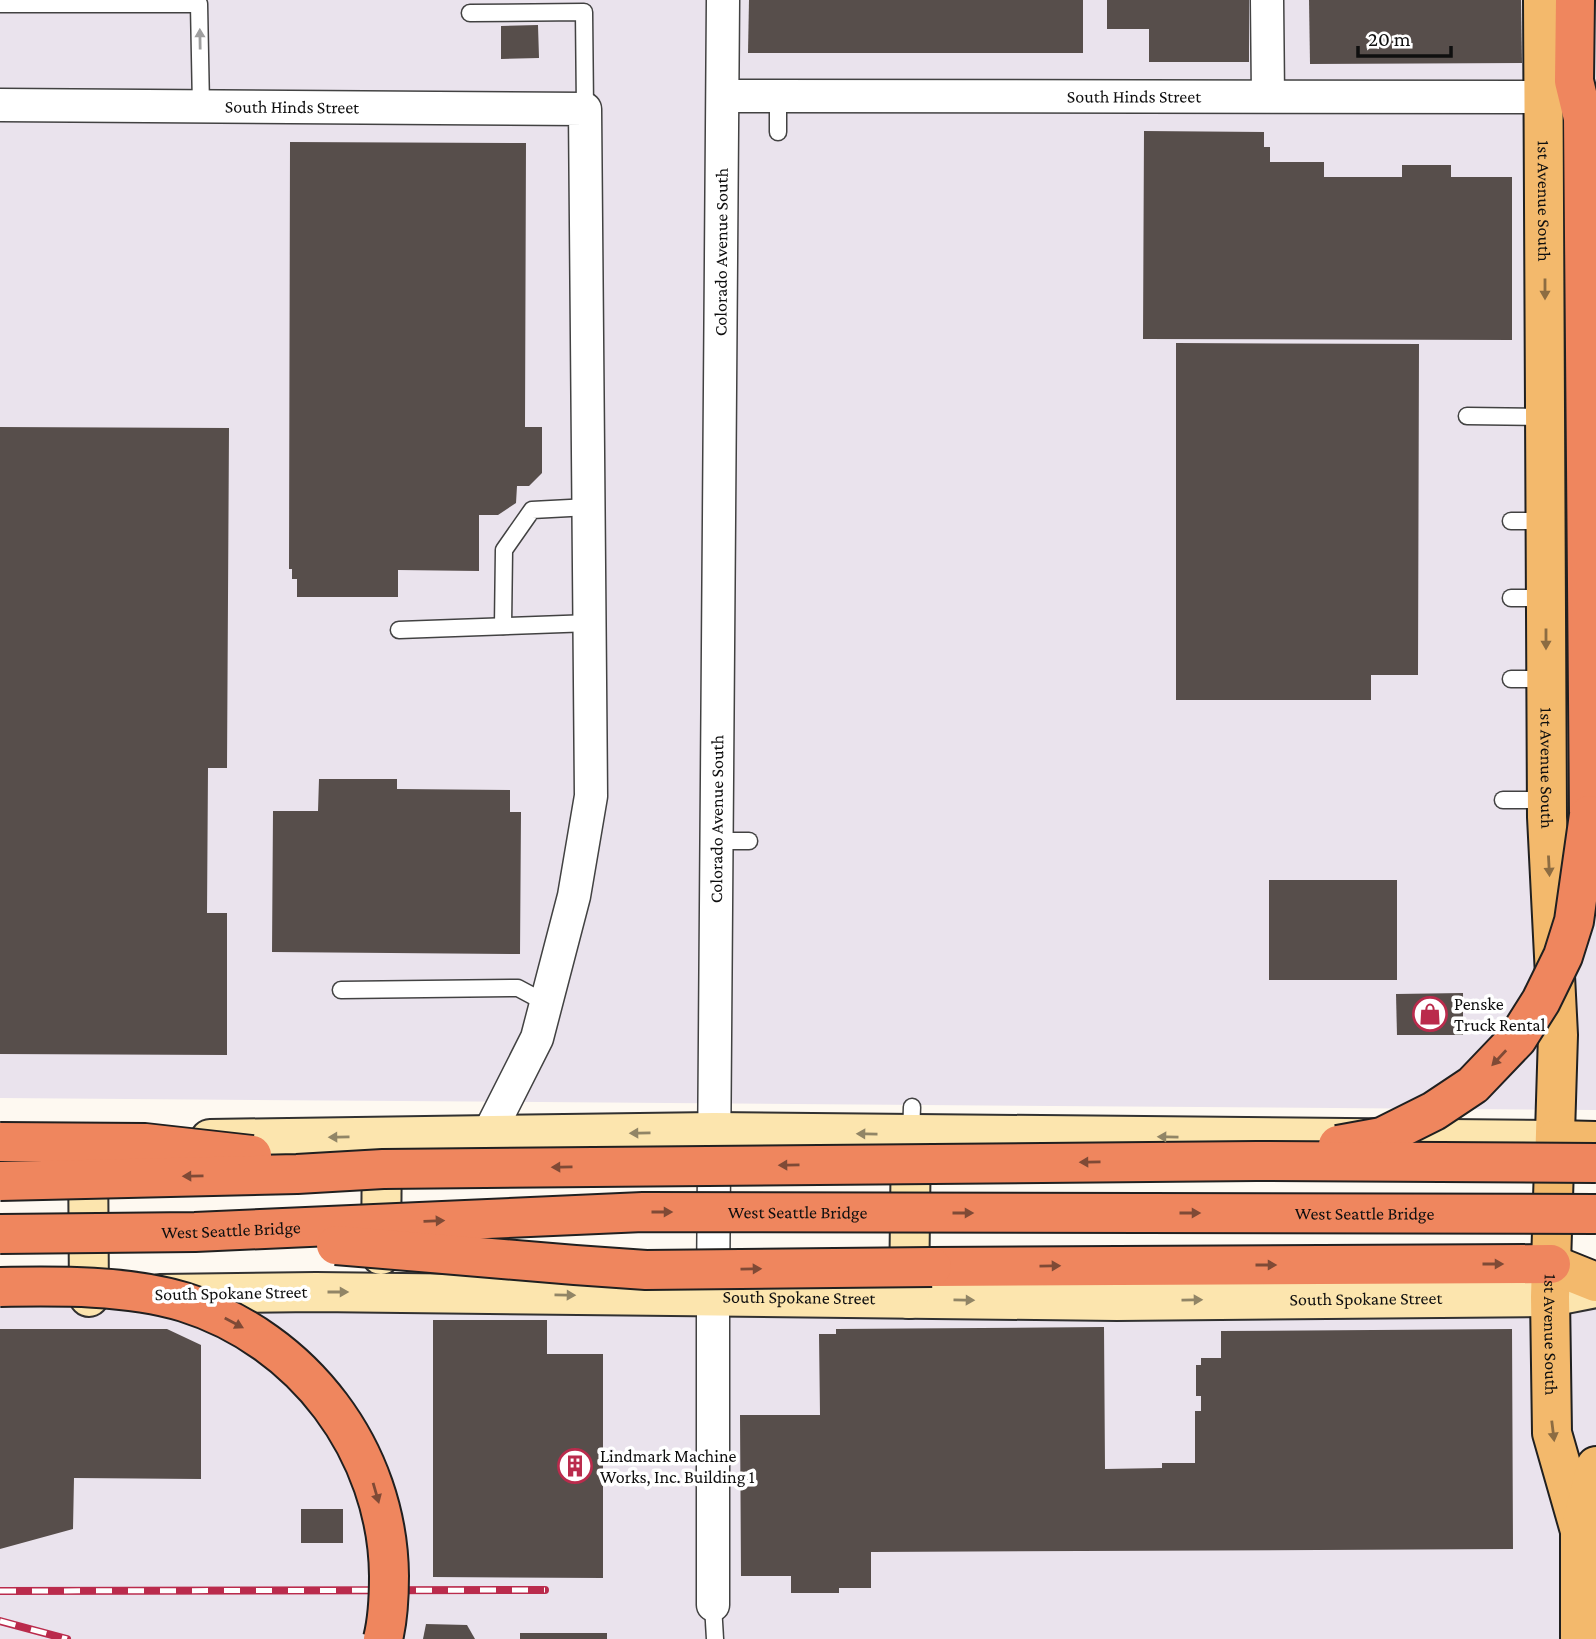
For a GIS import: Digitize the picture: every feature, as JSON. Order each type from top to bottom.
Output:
[{"type":"highway","points":[[1575,0],[1574,81],[1583,118],[1589,815],[1596,884]]},
{"type":"highway","points":[[1583,118],[1594,81],[1594,0]]},
{"type":"highway","points":[[1256,1161],[1382,1137],[1434,1111],[1474,1085],[1517,1039],[1541,1001],[1563,956],[1574,921],[1589,815]]},
{"type":"highway","points":[[0,1142],[145,1143],[383,1153],[1596,1163]]},
{"type":"highway","points":[[0,1181],[297,1174],[383,1153]]},
{"type":"highway","name":"West Seattle Bridge","points":[[0,1234],[195,1232],[643,1212],[1596,1214]]},
{"type":"highway","points":[[195,1232],[404,1252],[646,1270],[1100,1265],[1550,1280]]},
{"type":"highway","points":[[0,1287],[109,1289],[147,1293],[185,1302],[221,1316],[254,1334],[286,1357],[314,1384],[338,1414],[358,1447],[373,1483],[389,1558],[389,1596],[383,1639]]},
{"type":"main road","name":"1st Avenue South","points":[[1543,0],[1545,417],[1528,521],[1529,679],[1546,800],[1558,1035],[1550,1280],[1552,1433],[1585,1543]]},
{"type":"main road","points":[[909,1299],[912,1120]]},
{"type":"main road","points":[[0,1142],[88,1141],[383,1153],[488,1135],[714,1132],[912,1120],[1596,1141]]},
{"type":"main road","points":[[88,1141],[89,1297]]},
{"type":"main road","points":[[381,1292],[383,1153]]},
{"type":"main road","name":"South Spokane Street","points":[[1550,1280],[1596,1288]]},
{"type":"main road","name":"South Spokane Street","points":[[0,1298],[197,1292],[381,1292],[1116,1301],[1550,1280],[1596,1282]]},
{"type":"main road","name":"1st Avenue South","points":[[1586,1628],[1585,1543],[1596,1466]]},
{"type":"street","name":"Colorado Avenue South","points":[[713,1605],[723,0]]},
{"type":"street","points":[[1267,0],[1268,96]]},
{"type":"street","name":"South Hinds Street","points":[[723,96],[1544,97]]},
{"type":"street","name":"South Hinds Street","points":[[0,105],[585,109]]},
{"type":"street","points":[[488,1135],[537,1038],[574,896],[591,796],[585,109]]},
{"type":"lane","points":[[0,4],[199,4],[201,107]]},
{"type":"lane","points":[[470,13],[584,12],[585,109]]},
{"type":"lane","points":[[778,96],[778,132]]},
{"type":"lane","points":[[1467,416],[1545,417]]},
{"type":"lane","points":[[503,626],[504,550],[532,510],[589,506]]},
{"type":"lane","points":[[398,629],[591,623]]},
{"type":"lane","points":[[1503,800],[1546,800]]},
{"type":"lane","points":[[718,841],[749,841]]},
{"type":"lane","points":[[341,990],[518,988],[546,1003]]},
{"type":"lane","name":"Colorado Avenue South","points":[[713,1605],[715,1639]]},
{"type":"shaded area","points":[[0,0],[1596,0],[1596,1110],[0,1098]]},
{"type":"shaded area","points":[[0,1283],[1596,1308],[1596,1639],[0,1639]]},
{"type":"building","points":[[749,0],[1083,0],[1083,53],[748,53]]},
{"type":"building","points":[[1107,0],[1249,0],[1249,62],[1149,62],[1149,29],[1107,29]]},
{"type":"building","points":[[1309,0],[1521,0],[1522,63],[1310,64]]},
{"type":"building","points":[[538,25],[539,58],[501,59],[501,26]]},
{"type":"building","points":[[1144,131],[1264,132],[1264,147],[1270,147],[1270,162],[1324,162],[1324,177],[1402,177],[1402,165],[1451,165],[1451,177],[1512,177],[1512,340],[1143,339]]},
{"type":"building","points":[[290,142],[526,143],[525,427],[542,427],[542,473],[529,486],[517,486],[516,503],[498,515],[479,515],[479,571],[398,570],[398,597],[297,597],[297,579],[292,579],[292,569],[289,569]]},
{"type":"building","points":[[1176,343],[1419,344],[1418,675],[1371,675],[1371,700],[1176,700]]},
{"type":"building","points":[[0,427],[229,428],[227,768],[208,768],[207,913],[227,913],[227,1055],[0,1054]]},
{"type":"building","points":[[319,779],[397,779],[397,789],[510,790],[510,812],[521,812],[520,954],[272,952],[273,811],[318,811]]},
{"type":"building","points":[[1269,880],[1397,880],[1397,980],[1269,980]]},
{"type":"building","name":"Penske Truck Rental","points":[[1463,993],[1463,1035],[1397,1035],[1396,994]]},
{"type":"building","points":[[433,1320],[547,1320],[547,1354],[603,1354],[603,1578],[433,1577]]},
{"type":"building","points":[[1104,1327],[1105,1469],[1162,1468],[1162,1463],[1195,1463],[1195,1411],[1201,1411],[1201,1396],[1196,1396],[1196,1365],[1201,1365],[1201,1358],[1221,1358],[1221,1331],[1512,1329],[1513,1549],[871,1552],[871,1588],[839,1588],[839,1593],[791,1593],[791,1576],[741,1576],[740,1415],[820,1415],[819,1334],[836,1334],[836,1329]]},
{"type":"building","points":[[0,1329],[167,1329],[201,1345],[201,1479],[74,1478],[73,1529],[0,1549]]},
{"type":"building","points":[[301,1509],[343,1509],[343,1543],[301,1543]]},
{"type":"building","points":[[426,1624],[467,1625],[475,1639],[423,1639]]},
{"type":"building","points":[[520,1633],[607,1633],[607,1639],[520,1639]]},
{"type":"railway","points":[[0,1591],[545,1590]]},
{"type":"railway","points":[[0,1621],[67,1639]]},
{"type":"place","name":"Penske Truck Rental","points":[[1430,1014]]},
{"type":"place","name":"Lindmark Machine Works, Inc. Building 1","points":[[575,1466]]}]
